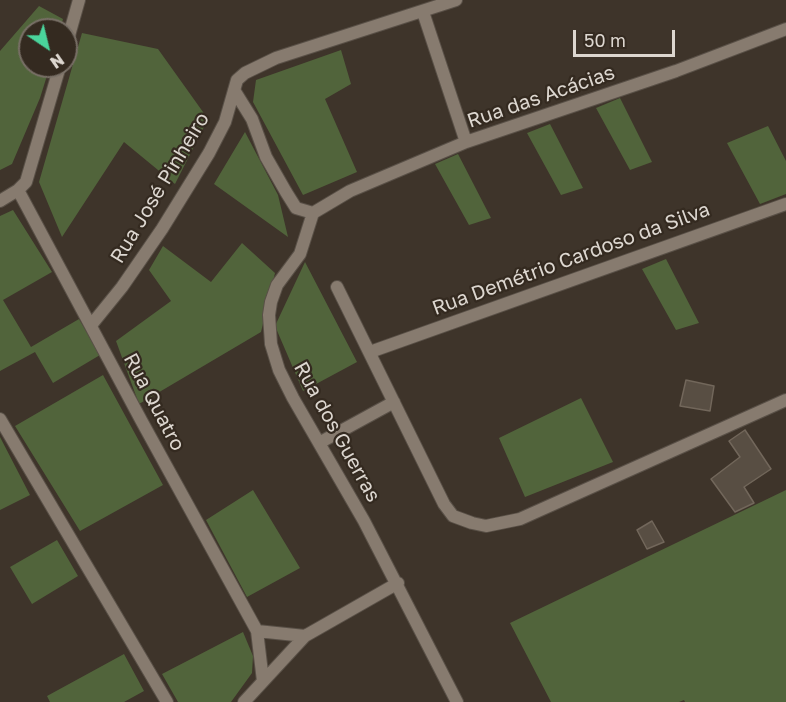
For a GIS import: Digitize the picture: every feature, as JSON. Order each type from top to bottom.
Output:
[{"type":"street","points":[[74,18],[79,0]]},
{"type":"street","name":"Rua José Pinheiro","points":[[92,324],[122,287],[157,237],[208,153],[225,123],[237,80],[261,64],[456,0]]},
{"type":"street","points":[[423,12],[466,142]]},
{"type":"street","name":"Rua das Acácias","points":[[313,213],[350,191],[466,142],[676,71],[786,29]]},
{"type":"street","points":[[0,201],[26,182],[57,78]]},
{"type":"street","points":[[234,90],[252,119],[266,157],[296,208],[313,213]]},
{"type":"street","name":"Rua Quatro","points":[[18,190],[257,632],[263,681]]},
{"type":"street","name":"Rua Demétrio Cardoso da Silva","points":[[370,352],[786,204]]},
{"type":"street","name":"Rua dos Guerras","points":[[313,213],[300,254],[277,285],[271,302],[269,329],[279,370],[398,583],[457,702]]},
{"type":"street","points":[[337,287],[444,504],[453,516],[462,520],[486,526],[520,519],[786,400]]},
{"type":"street","points":[[319,443],[394,402]]},
{"type":"street","points":[[0,419],[167,702]]},
{"type":"street","points":[[244,702],[305,636],[398,583]]},
{"type":"street","points":[[257,632],[305,636]]},
{"type":"green space","points":[[39,6],[61,18],[29,18]]},
{"type":"green space","points":[[18,30],[18,78],[46,78],[12,164],[0,170],[0,51]]},
{"type":"green space","points":[[82,33],[158,49],[208,119],[175,184],[124,142],[62,237],[39,182],[69,78],[78,78],[78,47]]},
{"type":"green space","points":[[341,50],[351,84],[325,99],[357,172],[303,195],[253,102],[256,80]]},
{"type":"green space","points":[[620,98],[652,162],[630,170],[596,108]]},
{"type":"green space","points":[[550,124],[583,188],[561,195],[527,133]]},
{"type":"green space","points":[[768,126],[786,161],[786,194],[760,204],[727,143]]},
{"type":"green space","points":[[245,132],[278,195],[288,237],[214,184]]},
{"type":"green space","points":[[458,154],[491,218],[469,225],[435,164]]},
{"type":"green space","points":[[13,210],[52,272],[3,300],[31,347],[79,319],[100,355],[53,383],[35,352],[0,371],[0,216]]},
{"type":"green space","points":[[242,243],[275,273],[261,332],[139,404],[116,341],[171,301],[149,270],[163,246],[211,282]]},
{"type":"green space","points":[[666,259],[699,323],[676,330],[642,269]]},
{"type":"green space","points":[[305,262],[357,362],[303,391],[275,326]]},
{"type":"green space","points":[[103,375],[163,485],[80,531],[15,426]]},
{"type":"green space","points":[[581,398],[613,462],[525,497],[499,438]]},
{"type":"green space","points":[[0,437],[30,495],[0,510]]},
{"type":"green space","points":[[253,490],[300,568],[247,597],[206,520]]},
{"type":"green space","points":[[786,490],[786,702],[685,702],[684,700],[679,702],[551,702],[510,623]]},
{"type":"green space","points":[[57,540],[78,576],[32,604],[10,567]]},
{"type":"green space","points":[[243,632],[253,656],[252,673],[231,702],[178,702],[162,674]]},
{"type":"green space","points":[[124,654],[144,691],[124,702],[50,702],[47,696]]},
{"type":"building","points":[[686,380],[714,386],[710,411],[680,406]]},
{"type":"building","points":[[745,430],[771,469],[744,487],[754,503],[735,512],[711,479],[740,457],[729,441]]},
{"type":"building","points":[[652,521],[664,542],[647,549],[637,530]]}]
